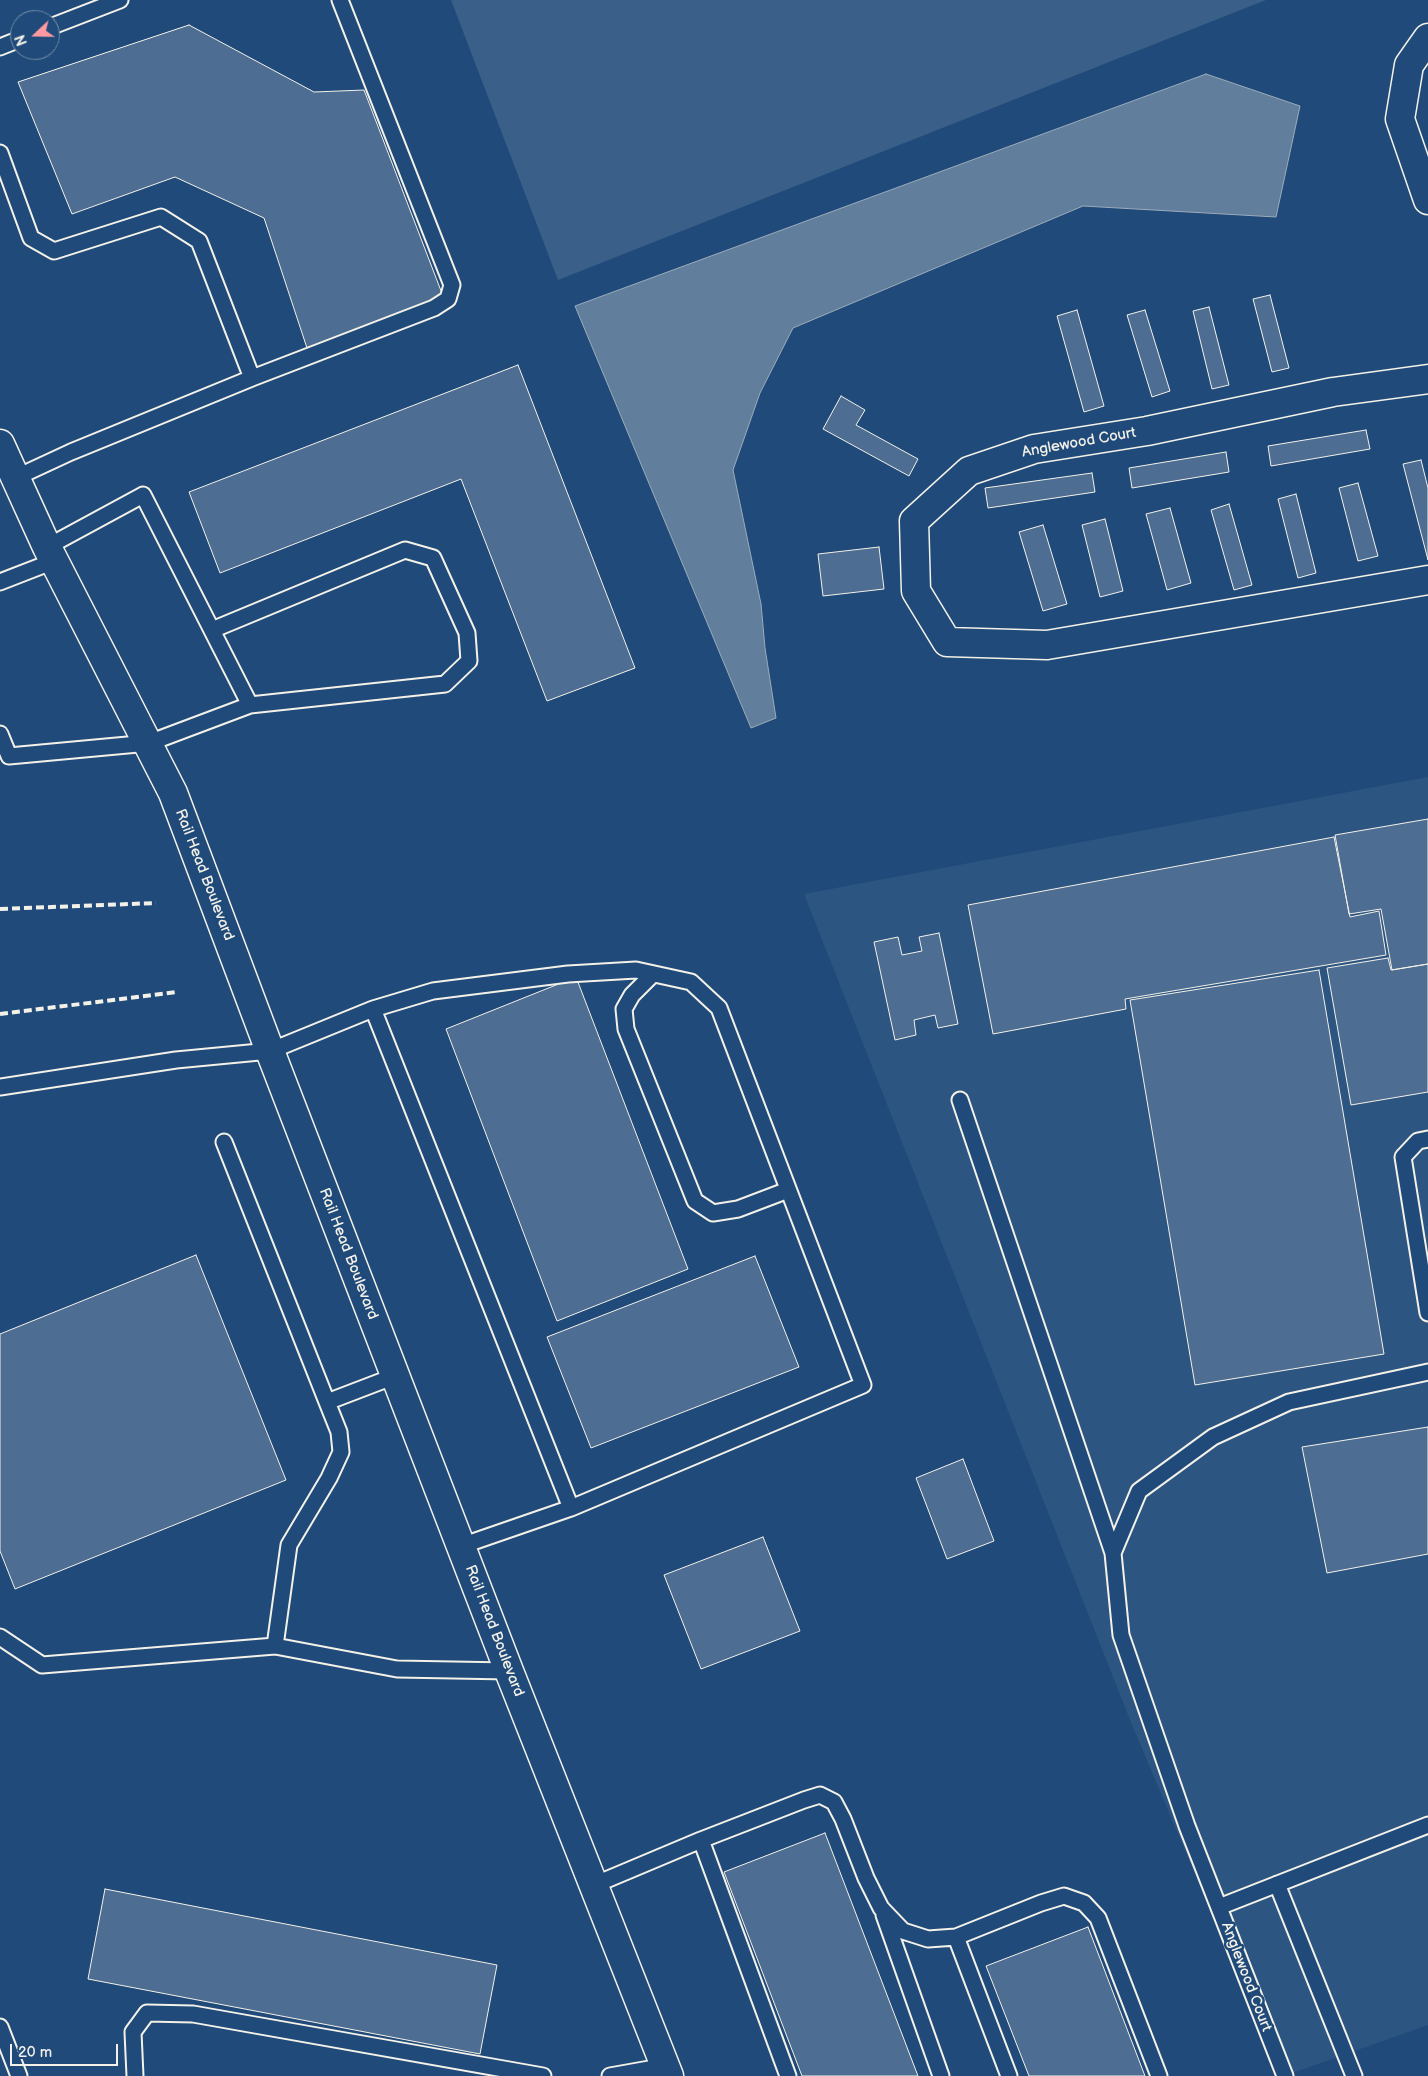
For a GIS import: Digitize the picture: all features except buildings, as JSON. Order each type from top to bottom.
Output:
[{"type":"street","points":[[1428,38],[1409,65],[1400,119],[1428,200]]},
{"type":"street","name":"Anglewood Court","points":[[1428,379],[1333,392],[1147,431],[1034,449],[969,471],[914,521],[916,591],[947,642],[1046,644],[1428,580]]},
{"type":"street","name":"Rail Head Boulevard","points":[[0,444],[50,554],[149,743],[173,793],[270,1051],[509,1671],[668,2071]]},
{"type":"lane","points":[[60,23],[120,0]]},
{"type":"lane","points":[[15,478],[71,452],[252,378],[434,308],[448,299],[452,285],[340,0]]},
{"type":"lane","points":[[0,153],[31,238],[54,251],[161,217],[199,240],[252,378]]},
{"type":"lane","points":[[0,582],[50,554],[144,495],[250,705]]},
{"type":"lane","points":[[0,734],[9,756],[149,743],[250,705],[445,684],[469,661],[467,633],[433,558],[405,550],[212,630]]},
{"type":"lane","points":[[0,1087],[176,1060],[270,1051],[373,1009],[433,992],[568,974],[636,970],[691,982],[719,1008],[863,1385],[570,1508],[461,1546]]},
{"type":"lane","points":[[653,974],[632,995],[624,1009],[626,1029],[695,1201],[713,1213],[738,1209],[788,1190]]},
{"type":"lane","points":[[373,1009],[570,1508]]},
{"type":"lane","points":[[960,1100],[1112,1553],[1121,1635],[1187,1826],[1219,1907]]},
{"type":"lane","points":[[1428,1139],[1418,1140],[1403,1157],[1428,1313]]},
{"type":"lane","points":[[224,1142],[339,1432],[341,1452],[289,1545],[275,1646]]},
{"type":"lane","points":[[1112,1553],[1139,1490],[1213,1437],[1290,1402],[1428,1372]]},
{"type":"lane","points":[[327,1402],[395,1376]]},
{"type":"lane","points":[[0,1637],[42,1665],[275,1646],[397,1669],[509,1671]]},
{"type":"lane","points":[[594,1885],[701,1840],[804,1800],[820,1795],[834,1802],[843,1819],[866,1878],[881,1908],[941,2076]]},
{"type":"lane","name":"Anglewood Court","points":[[1285,2076],[1219,1907],[1428,1825]]},
{"type":"lane","points":[[701,1840],[788,2076]]},
{"type":"lane","points":[[1277,1884],[1354,2076]]},
{"type":"lane","points":[[881,1908],[903,1931],[928,1939],[956,1937],[1041,1903],[1064,1896],[1084,1903],[1098,1918],[1159,2076]]},
{"type":"lane","points":[[956,1937],[1009,2076]]},
{"type":"lane","points":[[135,2076],[133,2032],[147,2013],[193,2014],[543,2076]]},
{"type":"lane","points":[[0,2026],[19,2076]]},
{"type":"lane","points":[[610,2076],[668,2071]]},
{"type":"shaded area","points":[[451,0],[1266,0],[558,280]]},
{"type":"shaded area","points":[[1206,74],[1300,106],[1276,217],[1083,206],[793,328],[760,393],[733,470],[761,604],[765,648],[776,718],[751,728],[575,306]]},
{"type":"shaded area","points":[[1428,777],[1428,2025],[1280,2076],[1130,1720],[804,894]]},
{"type":"railway","points":[[0,909],[156,903]]},
{"type":"railway","points":[[0,1014],[177,992]]}]
